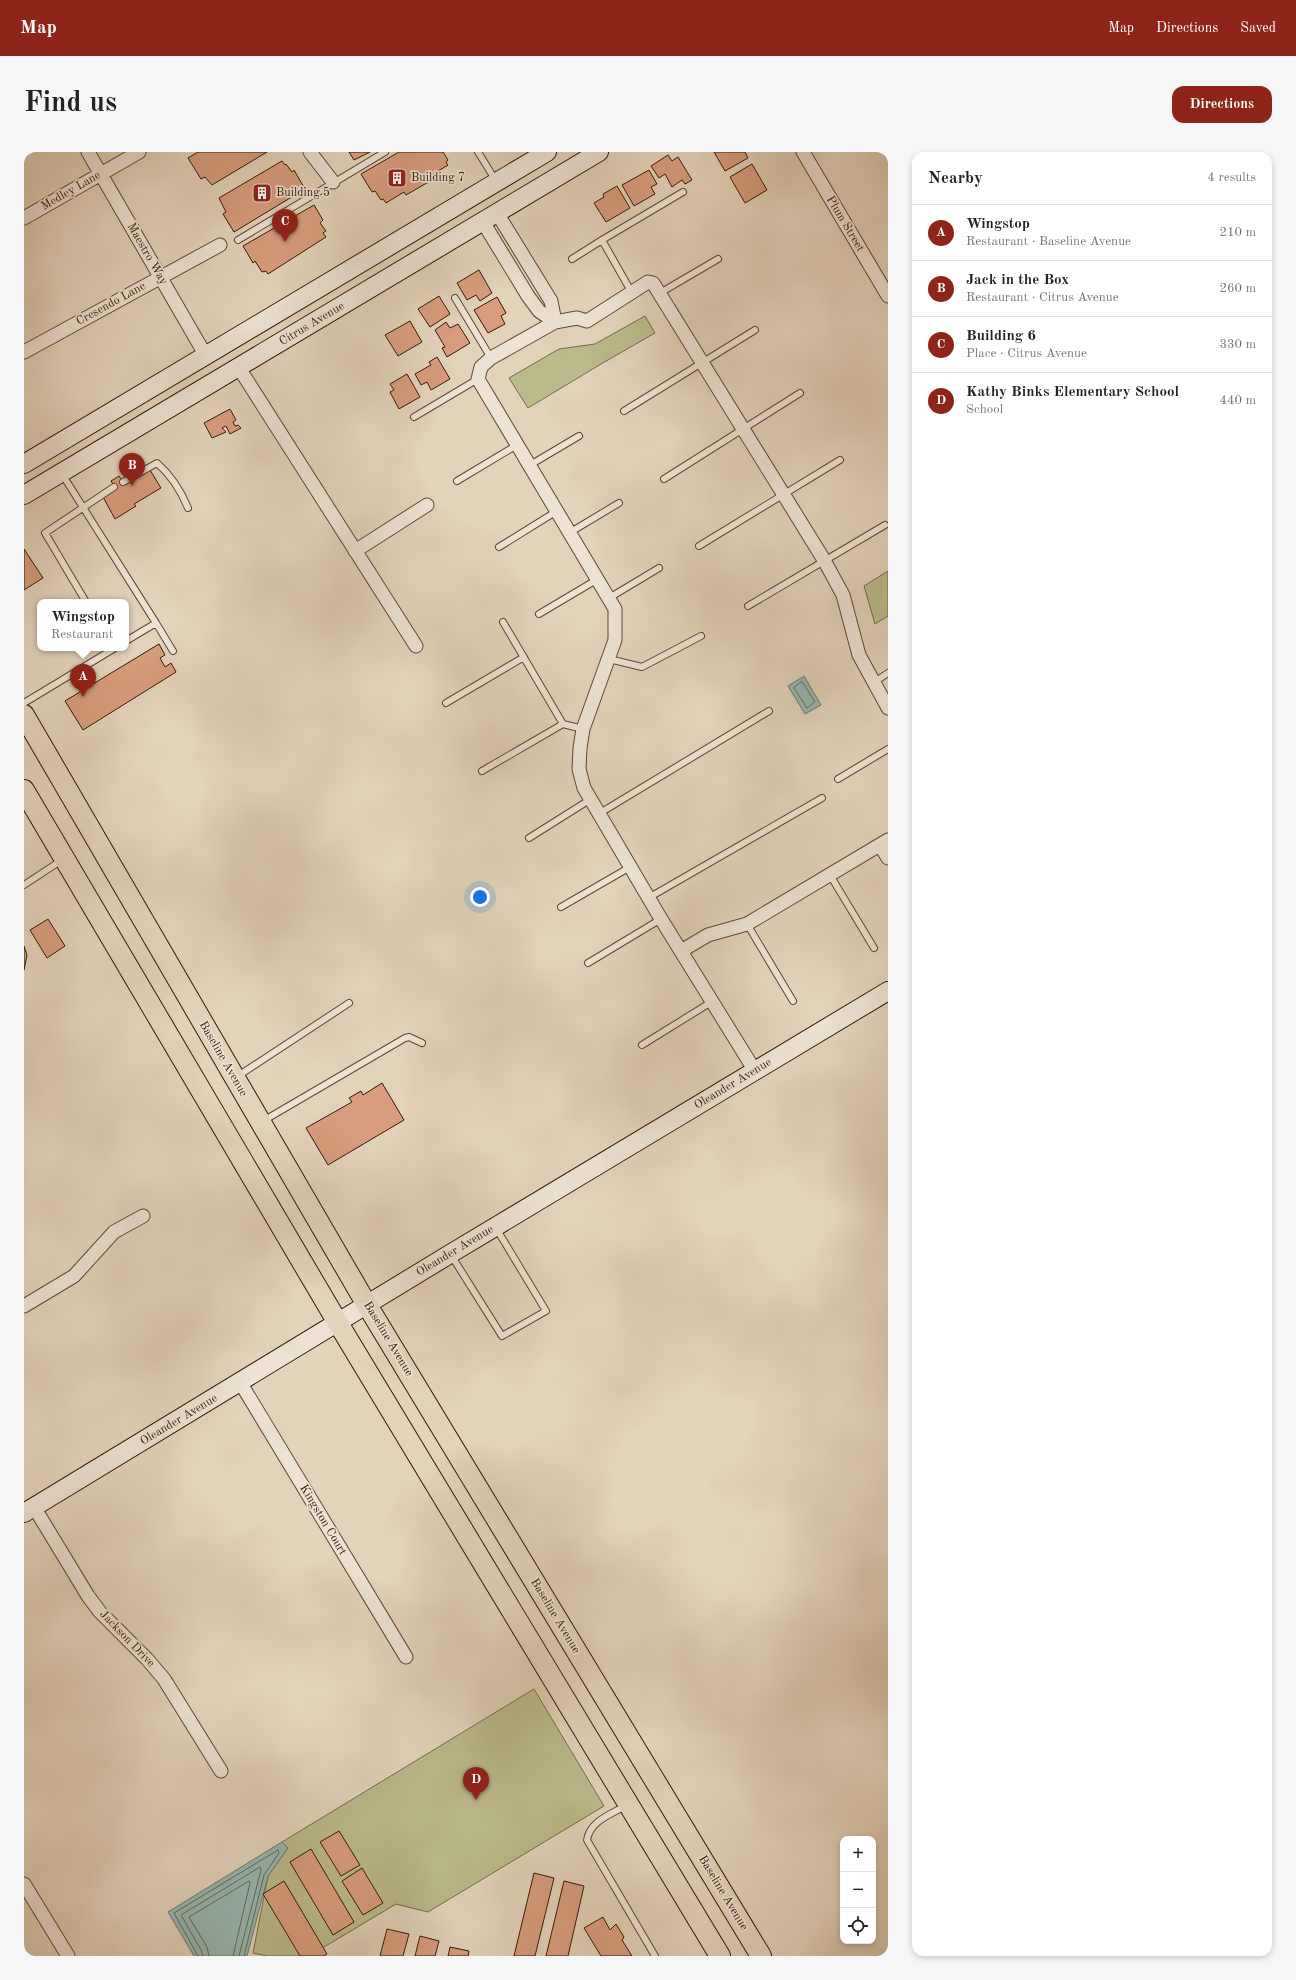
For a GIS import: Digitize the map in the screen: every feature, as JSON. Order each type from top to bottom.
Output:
[{"type":"main road","points":[[24,464],[547,152]]},
{"type":"main road","name":"Citrus Avenue","points":[[24,495],[599,152]]},
{"type":"main road","name":"Baseline Avenue","points":[[24,715],[367,1305],[761,1956]]},
{"type":"main road","points":[[24,790],[338,1323],[720,1956]]},
{"type":"main road","name":"Oleander Avenue","points":[[29,1510],[450,1254],[888,991]]},
{"type":"street","name":"Maestro Way","points":[[88,152],[206,356]]},
{"type":"street","name":"Medley Lane","points":[[24,218],[139,152]]},
{"type":"street","points":[[310,152],[333,182]]},
{"type":"street","name":"Plum Street","points":[[803,152],[888,296]]},
{"type":"street","points":[[490,217],[528,296],[539,310],[555,322]]},
{"type":"street","name":"Cresendo Lane","points":[[24,352],[220,245]]},
{"type":"street","points":[[755,1071],[661,919],[632,866],[584,788],[579,769],[583,729],[615,640],[615,609],[478,379],[481,367],[491,358],[555,322],[577,318],[587,321],[633,294],[648,282],[654,283],[701,362],[824,560],[843,595],[859,655],[888,708]]},
{"type":"street","points":[[239,368],[416,646]]},
{"type":"street","points":[[355,551],[427,505]]},
{"type":"street","points":[[681,951],[708,935],[747,924],[884,842],[888,858]]},
{"type":"street","points":[[24,1306],[74,1276],[114,1232],[143,1216]]},
{"type":"street","name":"Kingston Court","points":[[240,1382],[406,1657]]},
{"type":"street","name":"Jackson Drive","points":[[29,1510],[100,1612],[148,1658],[164,1679],[221,1771]]},
{"type":"street","points":[[24,1884],[68,1956]]},
{"type":"lane","points":[[238,240],[385,152]]},
{"type":"lane","points":[[478,152],[496,182]]},
{"type":"lane","points":[[572,259],[683,192]]},
{"type":"lane","points":[[602,240],[633,294]]},
{"type":"lane","points":[[660,293],[718,259]]},
{"type":"lane","points":[[455,298],[491,358]]},
{"type":"lane","points":[[624,410],[755,330]]},
{"type":"lane","points":[[414,417],[478,379]]},
{"type":"lane","points":[[664,479],[800,393]]},
{"type":"lane","points":[[530,465],[579,436]]},
{"type":"lane","points":[[457,481],[517,444]]},
{"type":"lane","points":[[699,546],[840,460]]},
{"type":"lane","points":[[123,482],[157,463],[165,470],[181,492],[188,508]]},
{"type":"lane","points":[[61,473],[84,507],[173,651]]},
{"type":"lane","points":[[84,599],[45,533],[114,487]]},
{"type":"lane","points":[[569,533],[619,503]]},
{"type":"lane","points":[[499,547],[557,511]]},
{"type":"lane","points":[[748,606],[884,525]]},
{"type":"lane","points":[[609,598],[658,568]]},
{"type":"lane","points":[[539,614],[598,579]]},
{"type":"lane","points":[[503,622],[563,724]]},
{"type":"lane","points":[[129,639],[156,623]]},
{"type":"lane","points":[[609,659],[642,667],[701,636]]},
{"type":"lane","points":[[24,703],[110,651]]},
{"type":"lane","points":[[446,703],[524,657]]},
{"type":"lane","points":[[873,683],[888,673]]},
{"type":"lane","points":[[600,813],[769,711]]},
{"type":"lane","points":[[482,771],[563,724],[583,729]]},
{"type":"lane","points":[[838,779],[888,748]]},
{"type":"lane","points":[[650,897],[822,798]]},
{"type":"lane","points":[[529,838],[591,799]]},
{"type":"lane","points":[[24,885],[65,858]]},
{"type":"lane","points":[[561,907],[632,866]]},
{"type":"lane","points":[[830,875],[874,948]]},
{"type":"lane","points":[[588,963],[661,919]]},
{"type":"lane","points":[[747,924],[794,1001]]},
{"type":"lane","points":[[642,1045],[713,1001]]},
{"type":"lane","points":[[234,1078],[349,1003]]},
{"type":"lane","points":[[260,1123],[405,1038],[409,1037],[422,1043]]},
{"type":"lane","points":[[450,1254],[502,1336],[546,1311],[495,1227]]},
{"type":"lane","points":[[628,1804],[593,1825],[588,1831],[587,1840],[655,1956]]},
{"type":"shaded area","points":[[645,316],[655,333],[528,408],[509,378],[559,349],[595,344]]},
{"type":"shaded area","points":[[888,571],[888,616],[875,624],[864,586]]},
{"type":"shaded area","points":[[534,1689],[604,1806],[428,1912],[396,1904],[309,1956],[267,1956],[253,1953],[268,1876],[288,1848],[282,1842]]},
{"type":"water","points":[[804,676],[821,705],[805,714],[788,686]]},
{"type":"water","points":[[282,1842],[288,1848],[268,1876],[247,1956],[194,1956],[168,1912]]},
{"type":"building","points":[[198,152],[267,152],[212,185],[205,177],[201,179],[188,158]]},
{"type":"building","points":[[349,152],[370,152],[354,160]]},
{"type":"building","name":"Building 7","points":[[399,152],[443,152],[448,160],[446,162],[448,165],[430,176],[432,180],[406,195],[404,192],[386,203],[383,199],[381,200],[375,191],[372,192],[361,174]]},
{"type":"building","points":[[714,152],[745,152],[748,158],[725,171]]},
{"type":"building","points":[[668,155],[672,161],[678,157],[692,180],[685,184],[682,180],[672,187],[665,174],[659,178],[651,166]]},
{"type":"building","name":"Building 5","points":[[282,161],[292,172],[294,170],[305,189],[234,232],[223,214],[226,212],[219,198]]},
{"type":"building","points":[[752,164],[767,190],[745,203],[730,177]]},
{"type":"building","points":[[649,170],[657,184],[651,187],[655,194],[634,206],[622,185]]},
{"type":"building","points":[[617,186],[630,208],[606,222],[594,203],[604,197],[603,194]]},
{"type":"building","points":[[314,205],[323,220],[320,223],[326,231],[323,233],[326,237],[268,274],[266,271],[262,272],[255,261],[253,263],[243,246]]},
{"type":"building","points":[[479,270],[492,293],[480,301],[476,295],[467,300],[457,283]]},
{"type":"building","points":[[439,296],[450,314],[430,327],[418,309]]},
{"type":"building","points":[[497,297],[506,313],[501,316],[505,324],[488,333],[474,310]]},
{"type":"building","points":[[410,321],[422,342],[398,356],[385,335]]},
{"type":"building","points":[[446,322],[450,328],[458,324],[470,343],[447,357],[442,348],[445,347],[435,330]]},
{"type":"building","points":[[437,357],[450,379],[431,390],[427,382],[421,385],[415,374],[431,365],[429,362]]},
{"type":"building","points":[[407,374],[420,397],[399,409],[390,392],[394,390],[390,384]]},
{"type":"building","points":[[230,409],[236,420],[233,422],[235,426],[238,425],[241,428],[230,434],[226,426],[222,428],[226,432],[212,438],[204,423]]},
{"type":"building","points":[[150,470],[161,488],[134,504],[136,506],[115,519],[103,497],[116,489],[111,481],[119,476],[125,485]]},
{"type":"building","points":[[24,549],[43,578],[24,590]]},
{"type":"building","points":[[159,644],[165,655],[160,658],[165,667],[171,663],[176,672],[83,730],[65,701]]},
{"type":"building","points":[[48,919],[65,946],[47,958],[30,930]]},
{"type":"building","points":[[24,946],[27,955],[24,970]]},
{"type":"building","points":[[382,1083],[404,1120],[328,1165],[306,1128],[352,1102],[349,1098],[361,1091],[363,1095]]},
{"type":"building","points":[[339,1831],[360,1865],[341,1876],[320,1842]]},
{"type":"building","points":[[311,1849],[354,1922],[333,1935],[290,1862]]},
{"type":"building","points":[[362,1868],[383,1903],[363,1915],[342,1881]]},
{"type":"building","points":[[534,1873],[554,1878],[535,1956],[514,1956]]},
{"type":"building","points":[[284,1881],[327,1954],[324,1956],[300,1956],[263,1894]]},
{"type":"building","points":[[564,1881],[584,1886],[568,1956],[546,1956]]},
{"type":"building","points":[[603,1917],[610,1930],[616,1924],[624,1937],[622,1940],[632,1956],[601,1956],[584,1928]]},
{"type":"building","points":[[387,1929],[409,1934],[403,1956],[380,1956]]},
{"type":"building","points":[[420,1936],[439,1941],[435,1956],[415,1956]]},
{"type":"building","points":[[450,1947],[469,1951],[468,1956],[448,1956]]},
{"type":"place","name":"Building 7","points":[[397,178]]},
{"type":"place","name":"Building 5","points":[[262,193]]},
{"type":"place","name":"Building 6","points":[[285,242]]},
{"type":"place","name":"Jack in the Box","points":[[132,486]]},
{"type":"place","name":"Wingstop","points":[[83,697]]},
{"type":"place","name":"Kathy Binks Elementary School","points":[[476,1800]]}]
